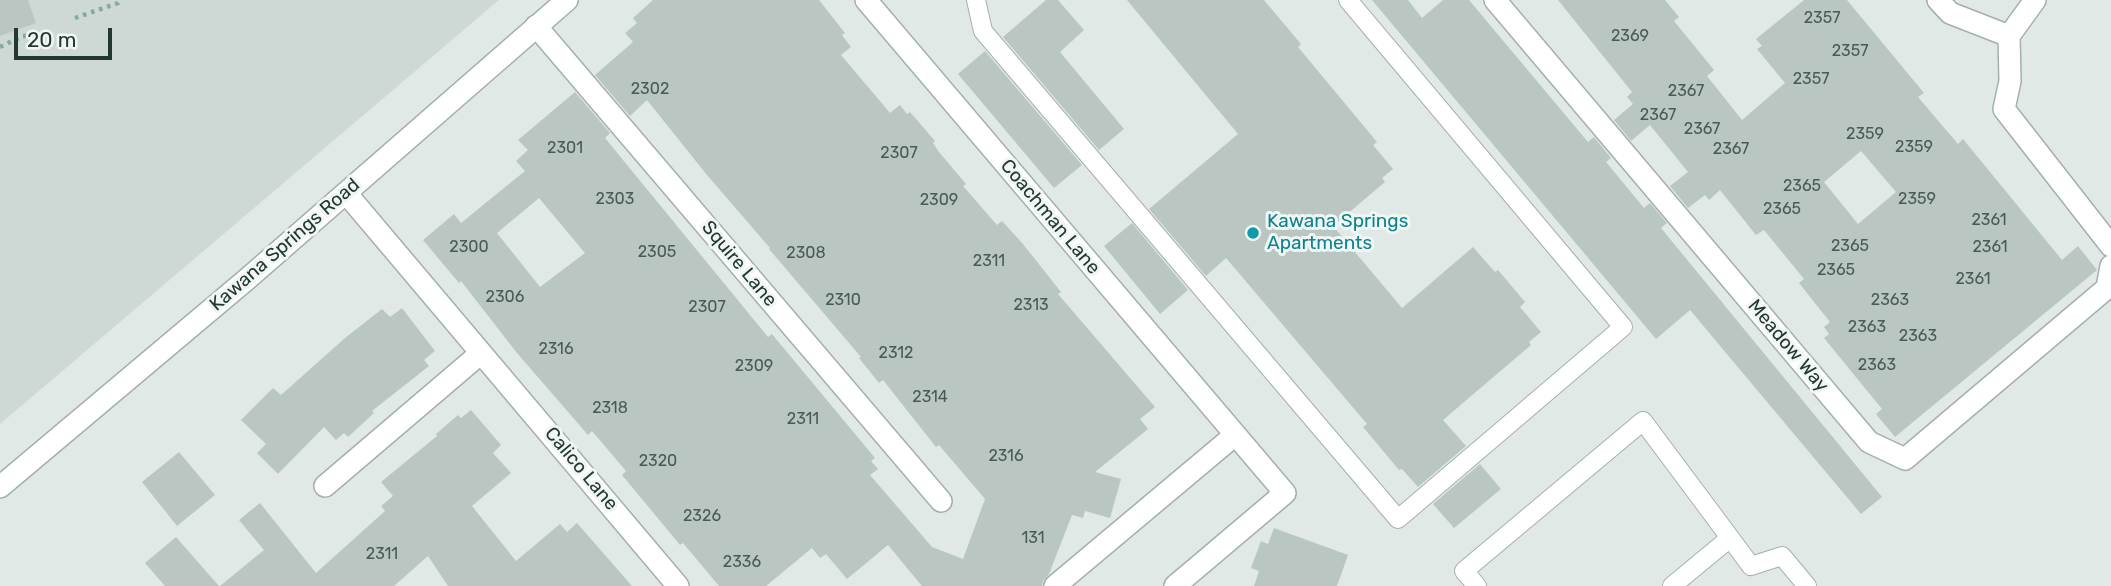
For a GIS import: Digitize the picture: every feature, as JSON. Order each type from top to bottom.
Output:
[{"type":"street","name":"Kawana Springs Road","points":[[0,487],[246,280],[567,0]]},
{"type":"street","name":"Coachman Lane","points":[[866,0],[1285,493],[1175,586]]},
{"type":"street","name":"Meadow Way","points":[[1495,0],[1869,442],[1905,459],[2107,288],[2111,266]]},
{"type":"street","points":[[1938,0],[1950,13],[2009,36]]},
{"type":"street","points":[[2035,0],[2009,36],[2010,81],[2004,109],[2111,246]]},
{"type":"street","name":"Squire Lane","points":[[537,26],[942,501]]},
{"type":"street","name":"Calico Lane","points":[[346,193],[678,586]]},
{"type":"street","points":[[325,486],[481,353]]},
{"type":"street","points":[[1055,586],[1235,435]]},
{"type":"lane","points":[[976,0],[983,31],[1398,519],[1623,327],[1348,0]]},
{"type":"lane","points":[[1477,586],[1464,570],[1643,421],[1751,566],[1782,556],[1807,586]]},
{"type":"lane","points":[[1672,586],[1730,538]]},
{"type":"path","points":[[75,18],[120,0]]},
{"type":"path","points":[[0,47],[23,36],[43,36]]},
{"type":"shaded area","points":[[0,0],[499,0],[0,424]]},
{"type":"building","points":[[0,0],[28,0],[36,23],[0,36]]},
{"type":"building","points":[[653,0],[819,0],[845,33],[842,35],[851,47],[841,55],[890,113],[900,105],[907,114],[910,112],[966,184],[963,186],[997,225],[1002,221],[1023,244],[1061,292],[1058,294],[1155,407],[1140,419],[1148,429],[1095,472],[1121,479],[1110,518],[1085,511],[1083,518],[1072,515],[1042,586],[922,586],[888,545],[847,579],[826,554],[820,558],[812,548],[766,586],[719,586],[683,543],[680,545],[622,475],[626,471],[592,431],[588,435],[517,353],[461,281],[459,283],[423,240],[454,214],[461,223],[525,171],[516,161],[528,150],[518,140],[575,92],[610,133],[605,138],[768,337],[772,334],[875,458],[871,461],[878,469],[870,475],[932,547],[963,559],[985,499],[939,445],[936,447],[883,380],[879,383],[859,358],[861,357],[647,100],[630,116],[595,75],[633,42],[625,33],[637,23],[633,18]],"holes":[[[539,198],[585,253],[540,287],[497,233]]]},
{"type":"building","points":[[1046,0],[1058,0],[1084,30],[1060,52],[1124,129],[1099,150],[1003,37]]},
{"type":"building","name":"Kawana Springs Apartments","points":[[1127,0],[1264,0],[1301,44],[1298,47],[1377,142],[1373,145],[1393,169],[1382,178],[1385,182],[1333,226],[1402,308],[1473,247],[1495,272],[1498,270],[1525,302],[1520,307],[1541,332],[1529,342],[1531,345],[1443,420],[1466,446],[1418,487],[1402,469],[1399,470],[1363,427],[1367,424],[1226,258],[1206,276],[1149,209],[1238,134]]},
{"type":"building","points":[[1372,0],[1408,0],[1422,18],[1443,0],[1469,0],[1588,142],[1594,137],[1611,158],[1606,162],[1644,208],[1650,203],[1667,223],[1661,228],[1882,497],[1861,514],[1690,310],[1656,339]]},
{"type":"building","points":[[1558,0],[1665,0],[1679,17],[1674,21],[1714,70],[1707,76],[1742,120],[1785,83],[1757,49],[1762,46],[1756,39],[1804,0],[1847,0],[1924,93],[1918,97],[1958,144],[1963,139],[2062,260],[2078,246],[2097,270],[1895,437],[1876,414],[1882,409],[1824,338],[1829,334],[1824,327],[1830,322],[1799,283],[1804,279],[1764,230],[1756,235],[1720,190],[1709,200],[1705,195],[1688,208],[1670,186],[1688,172],[1650,125],[1631,141],[1614,120],[1633,104],[1627,97],[1632,92]],"holes":[[[1861,151],[1896,192],[1858,224],[1824,182]]]},
{"type":"building","points":[[985,51],[1082,165],[1054,188],[958,74]]},
{"type":"building","points":[[1132,223],[1188,290],[1160,314],[1104,246]]},
{"type":"building","points":[[402,308],[435,351],[424,360],[429,366],[372,411],[374,413],[348,437],[344,433],[336,440],[324,427],[278,474],[257,453],[266,444],[241,420],[273,388],[281,395],[382,309],[390,317]]},
{"type":"building","points":[[471,410],[501,445],[493,453],[511,473],[472,506],[516,561],[560,524],[567,532],[577,523],[632,586],[448,586],[428,556],[394,586],[220,586],[264,550],[239,520],[260,503],[316,573],[385,511],[381,506],[393,496],[381,482],[458,415],[461,418]]},
{"type":"building","points":[[179,452],[215,495],[177,526],[142,482]]},
{"type":"building","points":[[1480,464],[1501,489],[1454,528],[1433,504]]},
{"type":"building","points":[[1274,528],[1348,555],[1337,586],[1254,586],[1259,571],[1251,568],[1261,541],[1268,544]]},
{"type":"building","points":[[176,537],[219,586],[165,586],[145,563]]},
{"type":"place","name":"Kawana Springs Apartments","points":[[1253,233]]}]
